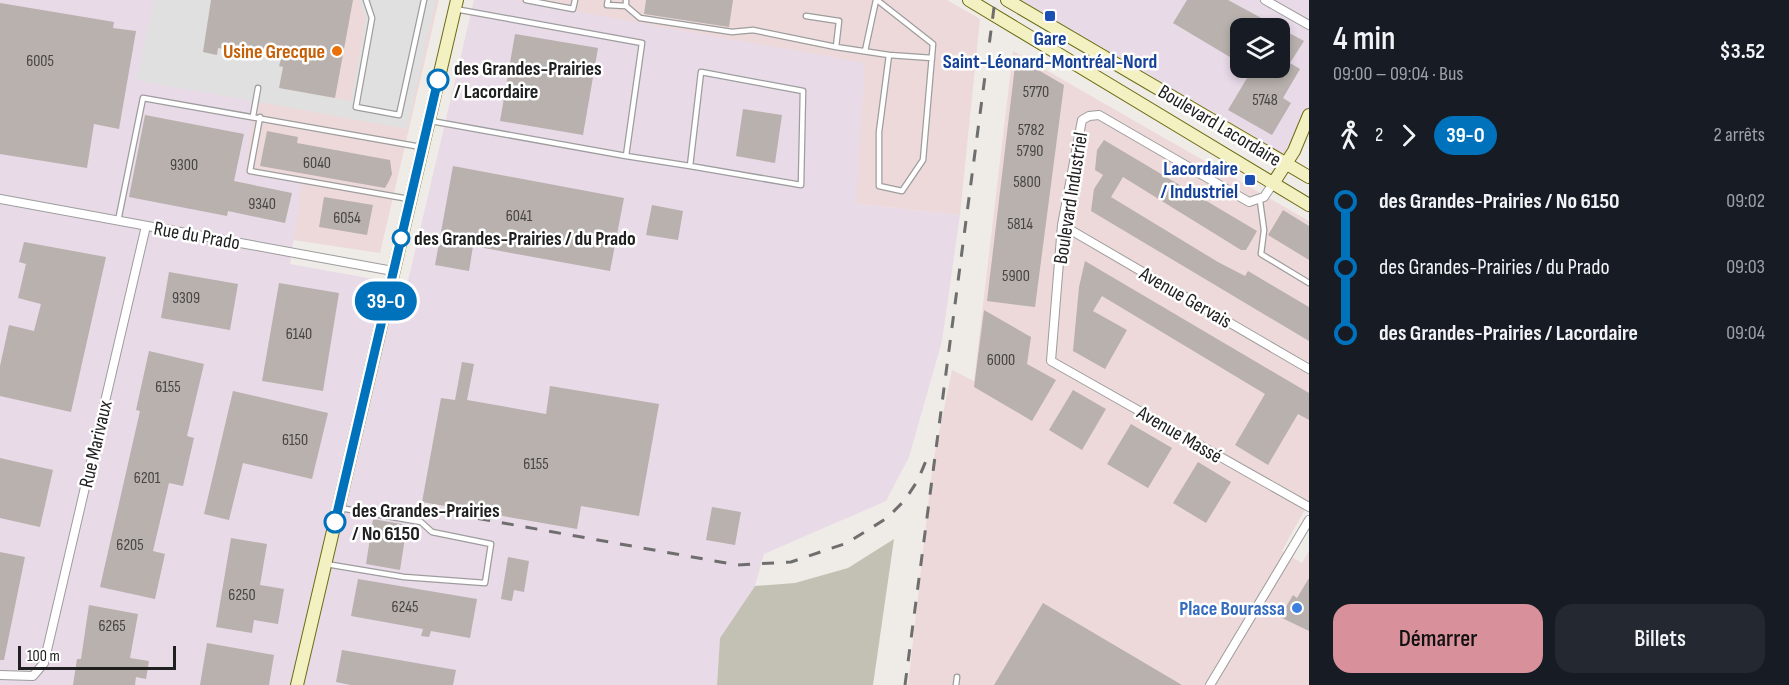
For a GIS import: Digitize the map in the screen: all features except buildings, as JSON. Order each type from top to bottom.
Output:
[{"type":"main road","name":"Boulevard Lacordaire","points":[[969,0],[1309,205]]},
{"type":"main road","name":"Boulevard Lacordaire","points":[[1007,0],[1309,177]]},
{"type":"main road","points":[[297,685],[456,5]]},
{"type":"main road","points":[[1274,182],[1286,164],[1309,116]]},
{"type":"street","points":[[1265,0],[1309,25]]},
{"type":"street","name":"Boulevard Industriel","points":[[1051,360],[1062,225],[1078,130],[1082,120],[1089,116],[1099,115],[1244,200],[1260,201]]},
{"type":"street","points":[[1260,201],[1274,182]]},
{"type":"street","name":"Rue du Prado","points":[[0,199],[393,272]]},
{"type":"street","name":"Avenue Gervais","points":[[1062,225],[1309,369]]},
{"type":"street","name":"Rue Marivaux","points":[[0,675],[33,676],[44,663],[146,226]]},
{"type":"street","name":"Avenue Massé","points":[[1051,360],[1309,507]]},
{"type":"street","points":[[1210,685],[1309,520]]},
{"type":"lane","points":[[366,0],[372,18],[356,107],[399,115],[424,0]]},
{"type":"lane","points":[[526,0],[573,9],[574,0]]},
{"type":"lane","points":[[608,0],[607,5],[626,3],[640,18],[732,32],[753,30],[836,47],[889,55],[932,58]]},
{"type":"lane","points":[[865,51],[876,0],[933,44],[923,160],[902,191],[879,186],[879,132],[889,55]]},
{"type":"lane","points":[[456,5],[642,43],[626,156]]},
{"type":"lane","points":[[806,16],[839,21],[836,47]]},
{"type":"lane","points":[[429,121],[626,156],[801,185],[803,91],[701,72],[690,166]]},
{"type":"lane","points":[[253,116],[258,88]]},
{"type":"lane","points":[[118,221],[143,98],[260,117],[422,148]]},
{"type":"lane","points":[[260,117],[250,171],[410,199]]},
{"type":"lane","points":[[1260,201],[1264,230],[1261,254],[1309,283]]},
{"type":"lane","points":[[326,564],[404,577],[485,584],[491,544],[432,532],[421,522],[339,508]]},
{"type":"lane","points":[[956,685],[957,677]]},
{"type":"shaded area","points":[[0,0],[154,0],[137,80],[255,102],[245,173],[302,184],[290,264],[407,285],[474,0],[512,0],[865,63],[856,204],[960,215],[942,341],[909,457],[886,501],[764,554],[755,586],[720,638],[717,685],[0,685]]},
{"type":"shaded area","points":[[154,0],[439,0],[380,253],[293,240],[301,184],[245,173],[136,80]]},
{"type":"shaded area","points":[[154,0],[211,0],[203,52],[217,54],[218,48],[281,59],[279,66],[283,67],[279,88],[351,101],[366,17],[359,0],[436,0],[407,129],[136,80]]},
{"type":"shaded area","points":[[512,0],[947,0],[980,19],[960,215],[856,204]]},
{"type":"shaded area","points":[[1017,0],[1309,0],[1309,114],[1286,164]]},
{"type":"shaded area","points":[[1013,51],[1309,221],[1309,502],[1282,551],[1302,563],[1309,551],[1309,685],[908,685],[933,462],[952,370],[974,381]]},
{"type":"shaded area","points":[[894,539],[873,685],[717,685],[720,638],[755,586],[795,583],[848,568]]},
{"type":"railway","points":[[905,685],[995,0]]},
{"type":"railway","points":[[431,510],[737,565],[791,562],[847,543],[887,518],[905,500],[918,480],[930,451]]},
{"type":"bus line","name":"39-O","points":[[335,522],[438,80]]},
{"type":"place","name":"Gare Saint-Léonard-Montréal-Nord","points":[[1050,16]]},
{"type":"place","name":"Usine Grecque","points":[[337,51]]},
{"type":"place","name":"des Grandes-Prairies / Lacordaire","points":[[438,80]]},
{"type":"place","name":"Lacordaire / Industriel","points":[[1250,180]]},
{"type":"place","name":"des Grandes-Prairies / du Prado","points":[[401,238]]},
{"type":"place","name":"des Grandes-Prairies / No 6150","points":[[335,522]]},
{"type":"place","name":"Place Bourassa","points":[[1297,608]]}]
